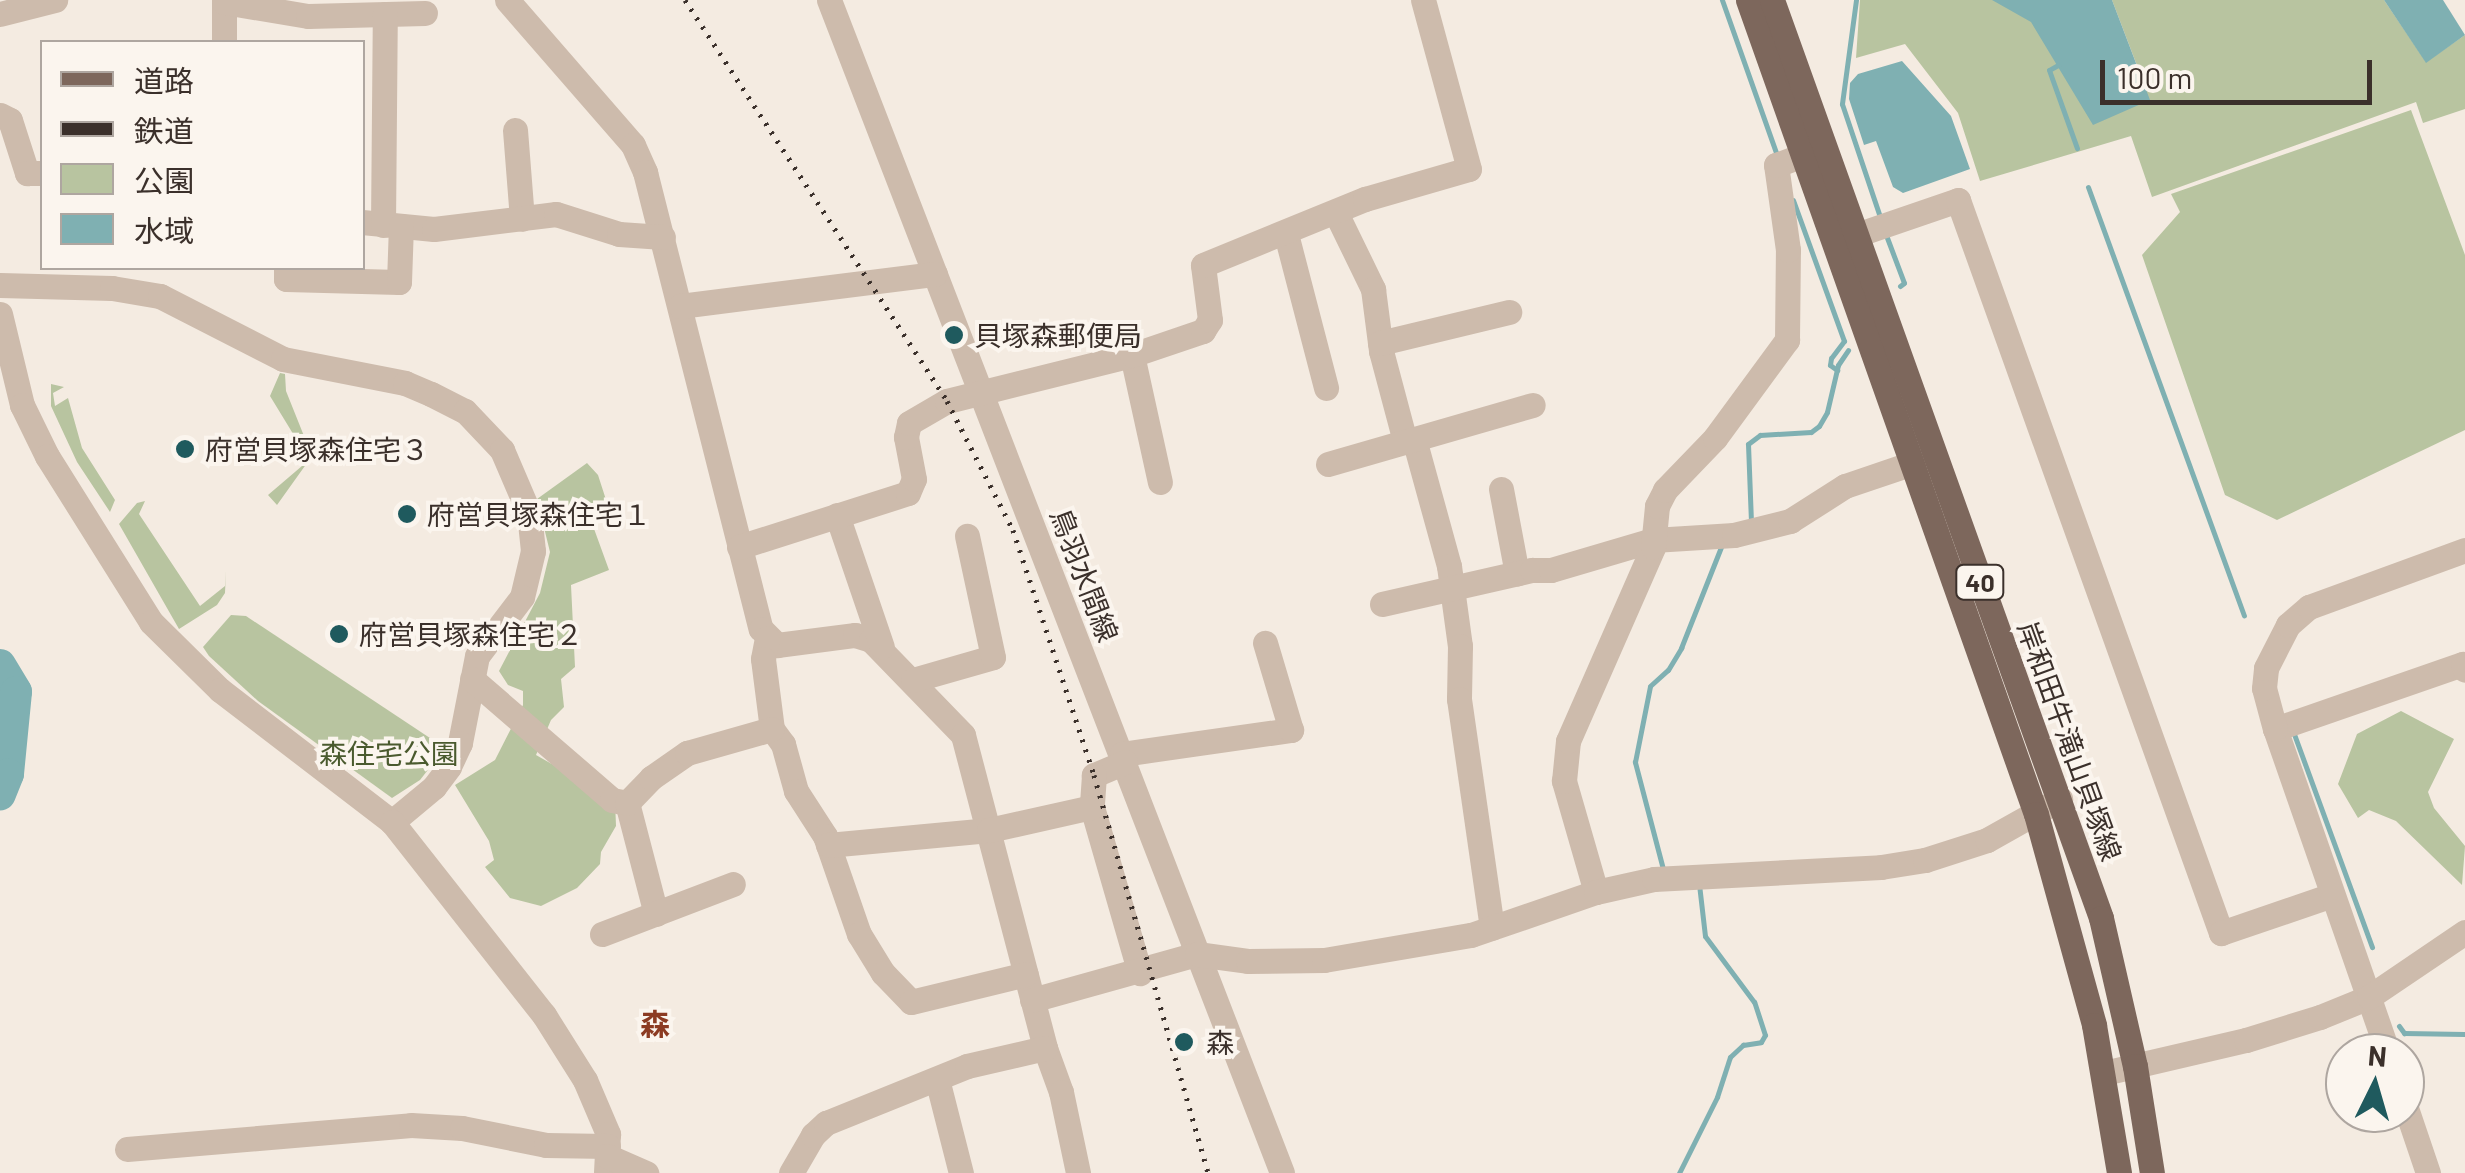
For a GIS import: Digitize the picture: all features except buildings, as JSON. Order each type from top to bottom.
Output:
[{"type":"main road","name":"岸和田牛滝山貝塚線","points":[[1748,0],[2036,814],[2104,1074],[2119,1173]]},
{"type":"main road","name":"岸和田牛滝山貝塚線","points":[[1772,0],[2101,918],[2136,1066],[2152,1173]]},
{"type":"street","points":[[0,14],[55,0]]},
{"type":"street","points":[[507,0],[633,145],[664,237],[739,547],[767,638],[763,659],[772,729],[784,744],[796,791],[828,845],[859,934],[882,973],[911,1002],[1026,974]]},
{"type":"street","name":"鳥羽水間線","points":[[829,0],[1282,1173]]},
{"type":"street","points":[[739,547],[912,489],[909,423],[947,401],[1132,355],[1183,340],[1208,327],[1203,266],[1365,198],[1469,169],[1423,0]]},
{"type":"street","points":[[224,40],[224,1],[308,16],[424,13]]},
{"type":"street","points":[[286,270],[286,279],[399,282],[382,224],[374,98],[385,14]]},
{"type":"street","points":[[0,115],[10,120],[27,173],[40,173]]},
{"type":"street","points":[[515,130],[522,219]]},
{"type":"street","points":[[1596,892],[1564,781],[1564,760],[1653,540],[1656,506],[1665,490],[1715,438],[1787,340],[1788,250],[1776,165],[1803,155]]},
{"type":"street","points":[[1856,235],[1958,200],[2221,933],[2332,896]]},
{"type":"street","points":[[1336,212],[1374,290],[1380,343],[1450,566],[1450,592],[1460,646],[1459,699],[1492,928]]},
{"type":"street","points":[[382,224],[434,230],[556,214],[619,234],[664,237]]},
{"type":"street","points":[[1286,234],[1326,388]]},
{"type":"street","points":[[680,306],[935,274]]},
{"type":"street","points":[[0,285],[112,288],[160,296],[283,359],[405,382],[465,411],[502,450],[529,513],[533,551],[522,597],[477,656],[460,742],[449,767],[434,787],[392,822]]},
{"type":"street","points":[[1380,343],[1509,312]]},
{"type":"street","points":[[0,314],[22,406],[47,456],[150,622],[220,690],[392,822],[544,1014],[585,1080],[608,1134],[607,1158]]},
{"type":"street","points":[[1132,355],[1160,482]]},
{"type":"street","points":[[1328,464],[1534,405]]},
{"type":"street","points":[[1382,604],[1550,570],[1653,540],[1734,536],[1790,521],[1845,486],[1913,463]]},
{"type":"street","points":[[1501,489],[1518,574]]},
{"type":"street","points":[[838,516],[882,647]]},
{"type":"street","points":[[913,680],[993,657],[967,536]]},
{"type":"street","points":[[2381,1033],[2275,729],[2264,688],[2266,668],[2288,625],[2310,607],[2465,550]]},
{"type":"street","points":[[767,638],[777,645],[855,635],[882,647],[964,734],[1045,1048],[1062,1092],[1078,1173]]},
{"type":"street","points":[[1140,972],[1092,807],[1094,775],[1123,758],[1291,730],[1265,643]]},
{"type":"street","points":[[2275,729],[2463,664],[2465,670]]},
{"type":"street","points":[[472,679],[612,800],[627,804]]},
{"type":"street","points":[[627,804],[651,778],[687,753],[772,729]]},
{"type":"street","points":[[1032,1000],[1197,954],[1248,961],[1324,960],[1492,928],[1596,892],[1654,879],[1881,867],[1924,860],[1959,851],[2060,799]]},
{"type":"street","points":[[627,804],[656,914]]},
{"type":"street","points":[[828,845],[989,830],[1092,807]]},
{"type":"street","points":[[602,934],[733,884]]},
{"type":"street","points":[[2104,1074],[2246,1040],[2369,997],[2465,932]]},
{"type":"street","points":[[791,1173],[813,1135],[826,1123],[968,1066],[1045,1048]]},
{"type":"street","points":[[936,1079],[960,1173]]},
{"type":"street","points":[[127,1149],[410,1125],[462,1128],[607,1158],[646,1173]]},
{"type":"street","points":[[2414,1133],[2428,1173]]},
{"type":"green space","points":[[1860,0],[2055,0],[2141,76],[2112,0],[2384,0],[2426,62],[2465,35],[2465,109],[2423,123],[2416,102],[2152,197],[2131,136],[1980,181],[1958,113],[1905,44],[1856,58]]},
{"type":"green space","points":[[2411,110],[2465,255],[2465,430],[2277,520],[2225,495],[2142,255],[2180,212],[2171,194]]},
{"type":"green space","points":[[280,373],[285,374],[286,391],[312,456],[277,505],[268,495],[309,460],[270,396]]},
{"type":"green space","points":[[51,384],[64,387],[53,393],[55,406],[68,398],[82,448],[115,500],[110,512],[77,462],[51,406]]},
{"type":"green space","points":[[587,463],[598,475],[609,509],[593,526],[609,570],[571,585],[575,667],[561,679],[564,707],[551,720],[536,755],[615,800],[616,826],[601,852],[600,864],[577,888],[541,906],[510,898],[485,867],[494,860],[489,841],[455,785],[495,760],[523,705],[523,691],[508,685],[499,671],[540,593],[550,552],[537,499]]},
{"type":"green space","points":[[145,501],[139,514],[200,606],[225,586],[226,570],[225,593],[217,605],[179,629],[119,524],[137,503]]},
{"type":"green space","name":"森住宅公園","points":[[231,615],[246,616],[445,748],[420,780],[392,798],[258,701],[209,656],[203,647]]},
{"type":"green space","points":[[2401,711],[2454,739],[2428,792],[2434,808],[2465,846],[2462,885],[2396,821],[2369,810],[2358,818],[2338,784],[2357,734]]},
{"type":"water","points":[[1992,0],[2112,0],[2150,100],[2093,125],[2031,22]]},
{"type":"water","points":[[2384,0],[2443,0],[2465,35],[2426,63]]},
{"type":"water","points":[[1902,61],[1951,116],[1970,169],[1903,193],[1893,187],[1876,141],[1864,145],[1849,99],[1850,83],[1858,74]]},
{"type":"waterway","points":[[1722,0],[1777,155]]},
{"type":"waterway","points":[[1856,0],[1842,104],[1881,220]]},
{"type":"waterway","points":[[2058,65],[2049,70],[2077,148]]},
{"type":"waterway","points":[[2088,187],[2244,615]]},
{"type":"waterway","points":[[1793,200],[1844,341],[1831,358],[1830,365],[1837,370]]},
{"type":"waterway","points":[[1886,235],[1904,283],[1900,286]]},
{"type":"waterway","points":[[1751,522],[1748,444],[1760,435],[1811,432],[1819,426],[1827,412],[1838,365],[1848,350]]},
{"type":"waterway","points":[[1663,869],[1635,762],[1650,686],[1668,670],[1681,648],[1723,542]]},
{"type":"waterway","points":[[0,665],[16,692],[8,774],[0,794]]},
{"type":"waterway","points":[[2294,734],[2372,947]]},
{"type":"waterway","points":[[1679,1173],[1717,1097],[1730,1057],[1743,1045],[1761,1042],[1765,1035],[1754,1002],[1705,936],[1699,884]]},
{"type":"waterway","points":[[2399,1026],[2404,1033],[2465,1034]]},
{"type":"railway","points":[[685,0],[947,401],[1013,530],[1094,775],[1208,1173]]},
{"type":"place","name":"貝塚森郵便局","points":[[954,335]]},
{"type":"place","name":"府営貝塚森住宅３","points":[[185,449]]},
{"type":"place","name":"府営貝塚森住宅１","points":[[407,514]]},
{"type":"place","name":"府営貝塚森住宅２","points":[[339,634]]},
{"type":"place","name":"森","points":[[1184,1042]]},
{"type":"district","name":"森","points":[[655,1023]]}]
